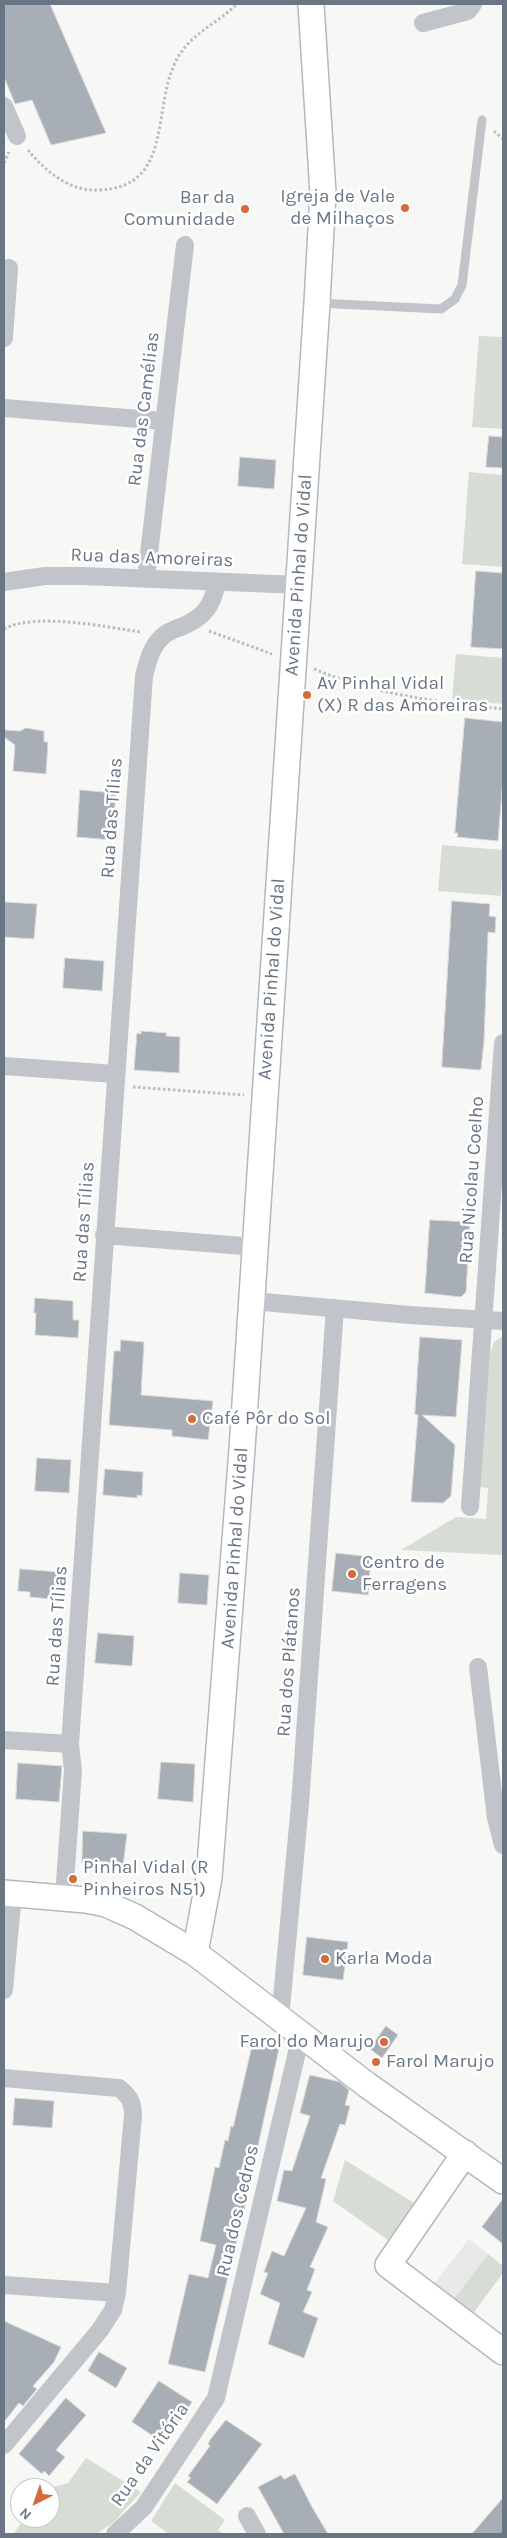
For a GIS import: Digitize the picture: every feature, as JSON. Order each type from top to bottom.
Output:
[{"type":"street","name":"Avenida Pinhal do Vidal","points":[[195,1953],[209,1878],[256,1247],[317,302],[323,193],[311,4]]},
{"type":"street","points":[[423,23],[468,11],[473,4]]},
{"type":"street","points":[[4,106],[17,136]]},
{"type":"street","name":"Rua das Camélias","points":[[146,579],[185,245]]},
{"type":"street","points":[[4,338],[9,268]]},
{"type":"street","points":[[4,408],[164,421]]},
{"type":"street","name":"Rua das Amoreiras","points":[[4,582],[45,576],[299,585]]},
{"type":"street","points":[[162,636],[202,616],[214,600],[217,582]]},
{"type":"street","name":"Rua das Tílias","points":[[64,1897],[74,1770],[70,1744],[144,676],[148,659],[162,636]]},
{"type":"street","name":"Rua Nicolau Coelho","points":[[470,1507],[503,1043]]},
{"type":"street","points":[[4,1066],[115,1080]]},
{"type":"street","points":[[104,1235],[256,1247]]},
{"type":"street","points":[[252,1301],[410,1316],[503,1321]]},
{"type":"street","name":"Rua dos Plátanos","points":[[280,2019],[300,1804],[335,1308]]},
{"type":"street","points":[[478,1667],[496,1744],[496,1818],[503,1845]]},
{"type":"street","points":[[4,1740],[70,1744]]},
{"type":"street","points":[[4,1990],[8,1893],[64,1897],[106,1904],[135,1917],[195,1953],[367,2085],[503,2181]]},
{"type":"street","name":"Rua dos Cedros","points":[[216,2398],[301,2035]]},
{"type":"street","points":[[4,2078],[119,2088],[128,2095],[133,2106],[114,2310],[108,2320],[4,2445]]},
{"type":"street","points":[[465,2153],[388,2264],[503,2352]]},
{"type":"street","points":[[4,2285],[117,2292]]},
{"type":"street","name":"Rua da Vitória","points":[[115,2534],[144,2507],[216,2398]]},
{"type":"street","points":[[247,2516],[257,2534]]},
{"type":"lane","points":[[317,302],[441,309],[455,299],[462,285],[482,120]]},
{"type":"path","points":[[17,136],[43,166],[74,187],[93,191],[116,190],[136,180],[151,160],[158,140],[166,88],[178,57],[193,38],[237,4]]},
{"type":"path","points":[[4,629],[11,625],[29,623],[70,622],[162,636]]},
{"type":"path","points":[[203,629],[276,655]]},
{"type":"path","points":[[307,666],[370,690],[398,696],[503,709]]},
{"type":"path","points":[[115,1080],[265,1096]]},
{"type":"shaded area","points":[[479,336],[503,337],[503,429],[472,427]]},
{"type":"shaded area","points":[[469,472],[503,475],[503,567],[462,564]]},
{"type":"shaded area","points":[[456,654],[503,658],[503,704],[452,699]]},
{"type":"shaded area","points":[[442,845],[503,850],[501,896],[438,891]]},
{"type":"shaded area","points":[[503,1336],[503,1555],[401,1550],[456,1517],[486,1519],[488,1488],[479,1487],[490,1353],[494,1342]]},
{"type":"shaded area","points":[[345,2160],[414,2203],[388,2240],[333,2201]]},
{"type":"shaded area","points":[[469,2239],[488,2254],[453,2300],[434,2284]]},
{"type":"shaded area","points":[[488,2254],[503,2266],[503,2273],[472,2315],[453,2300]]},
{"type":"shaded area","points":[[86,2458],[141,2492],[113,2523],[96,2534],[13,2534],[18,2528],[60,2528],[60,2485],[68,2483]]},
{"type":"shaded area","points":[[175,2483],[225,2520],[218,2530],[223,2534],[169,2534],[151,2521]]},
{"type":"building","points":[[4,4],[50,4],[106,133],[51,145],[32,100],[15,104],[4,77]]},
{"type":"building","points":[[489,436],[503,437],[503,468],[486,467]]},
{"type":"building","points":[[240,457],[276,460],[274,489],[238,486]]},
{"type":"building","points":[[476,571],[503,573],[503,649],[471,647]]},
{"type":"building","points":[[465,718],[503,722],[503,778],[498,841],[457,837],[458,833],[455,833]]},
{"type":"building","points":[[26,728],[44,731],[44,742],[48,742],[46,774],[13,771],[15,745],[4,737],[4,730],[20,731]]},
{"type":"building","points":[[80,790],[116,793],[112,840],[77,837]]},
{"type":"building","points":[[452,901],[490,904],[489,916],[496,917],[495,933],[488,932],[484,1041],[481,1069],[479,1070],[442,1067]]},
{"type":"building","points":[[4,902],[37,904],[34,939],[4,937]]},
{"type":"building","points":[[65,958],[104,961],[102,991],[63,988]]},
{"type":"building","points":[[141,1031],[167,1033],[166,1036],[180,1037],[179,1073],[134,1070],[137,1033],[141,1034]]},
{"type":"building","points":[[430,1220],[470,1222],[466,1292],[461,1297],[425,1293]]},
{"type":"building","points":[[35,1298],[73,1301],[73,1320],[79,1320],[78,1338],[35,1335]]},
{"type":"building","points":[[420,1337],[462,1340],[456,1417],[422,1415],[455,1445],[451,1496],[443,1503],[411,1502],[418,1415],[415,1414]]},
{"type":"building","points":[[121,1340],[144,1342],[141,1395],[213,1401],[208,1440],[172,1436],[172,1430],[109,1425],[114,1351],[120,1351]]},
{"type":"building","points":[[37,1458],[71,1460],[69,1493],[35,1491]]},
{"type":"building","points":[[105,1469],[143,1472],[142,1496],[137,1495],[137,1498],[103,1495]]},
{"type":"building","name":"Centro de Ferragens","points":[[336,1553],[371,1557],[368,1595],[332,1591]]},
{"type":"building","points":[[20,1569],[59,1572],[57,1595],[51,1595],[51,1599],[30,1597],[30,1592],[18,1591]]},
{"type":"building","points":[[180,1573],[209,1575],[207,1605],[178,1603]]},
{"type":"building","points":[[98,1633],[134,1636],[132,1666],[95,1663]]},
{"type":"building","points":[[161,1762],[195,1764],[193,1802],[158,1799]]},
{"type":"building","points":[[18,1763],[62,1766],[59,1802],[16,1799]]},
{"type":"building","points":[[83,1831],[127,1834],[123,1866],[82,1863]]},
{"type":"building","name":"Karla Moda","points":[[307,1937],[348,1942],[343,1980],[303,1975]]},
{"type":"building","name":"Farol do Marujo","points":[[386,2026],[398,2035],[382,2058],[370,2049]]},
{"type":"building","points":[[254,2038],[280,2044],[245,2206],[205,2372],[168,2364],[189,2274],[208,2278],[216,2245],[200,2241],[215,2167],[219,2168],[225,2140],[228,2141],[231,2126],[233,2127]]},
{"type":"building","points":[[310,2075],[340,2082],[349,2090],[345,2105],[350,2106],[345,2125],[340,2124],[321,2178],[326,2179],[316,2222],[328,2227],[310,2267],[315,2269],[307,2290],[312,2292],[303,2312],[318,2318],[304,2358],[268,2344],[280,2303],[260,2294],[268,2273],[264,2272],[272,2251],[284,2256],[306,2208],[277,2201],[284,2170],[292,2171],[310,2116],[300,2113]]},
{"type":"building","points":[[15,2098],[54,2101],[52,2128],[13,2125]]},
{"type":"building","points":[[503,2199],[503,2244],[482,2227]]},
{"type":"building","points":[[4,2321],[61,2347],[54,2362],[33,2386],[37,2389],[23,2406],[19,2403],[4,2422]]},
{"type":"building","points":[[99,2352],[127,2368],[116,2388],[88,2371]]},
{"type":"building","points":[[159,2381],[192,2402],[165,2444],[132,2422]]},
{"type":"building","points":[[66,2398],[86,2415],[56,2450],[65,2457],[49,2476],[44,2471],[42,2474],[19,2454]]},
{"type":"building","points":[[226,2420],[262,2444],[217,2504],[187,2482],[191,2478],[188,2476],[210,2446],[208,2444],[210,2440]]},
{"type":"building","points":[[295,2474],[328,2534],[284,2534],[258,2487],[281,2475],[284,2479]]},
{"type":"building","points":[[503,2498],[503,2534],[472,2534]]},
{"type":"place","name":"Igreja de Vale de Milhaços","points":[[405,208]]},
{"type":"place","name":"Bar da Comunidade","points":[[245,209]]},
{"type":"place","name":"Av Pinhal Vidal (X) R das Amoreiras","points":[[307,695]]},
{"type":"place","name":"Café Pôr do Sol","points":[[192,1419]]},
{"type":"place","name":"Centro de Ferragens","points":[[352,1574]]},
{"type":"place","name":"Pinhal Vidal (R Pinheiros N51)","points":[[73,1879]]},
{"type":"place","name":"Karla Moda","points":[[325,1959]]},
{"type":"place","name":"Farol do Marujo","points":[[384,2042]]},
{"type":"place","name":"Farol Marujo","points":[[376,2062]]}]
